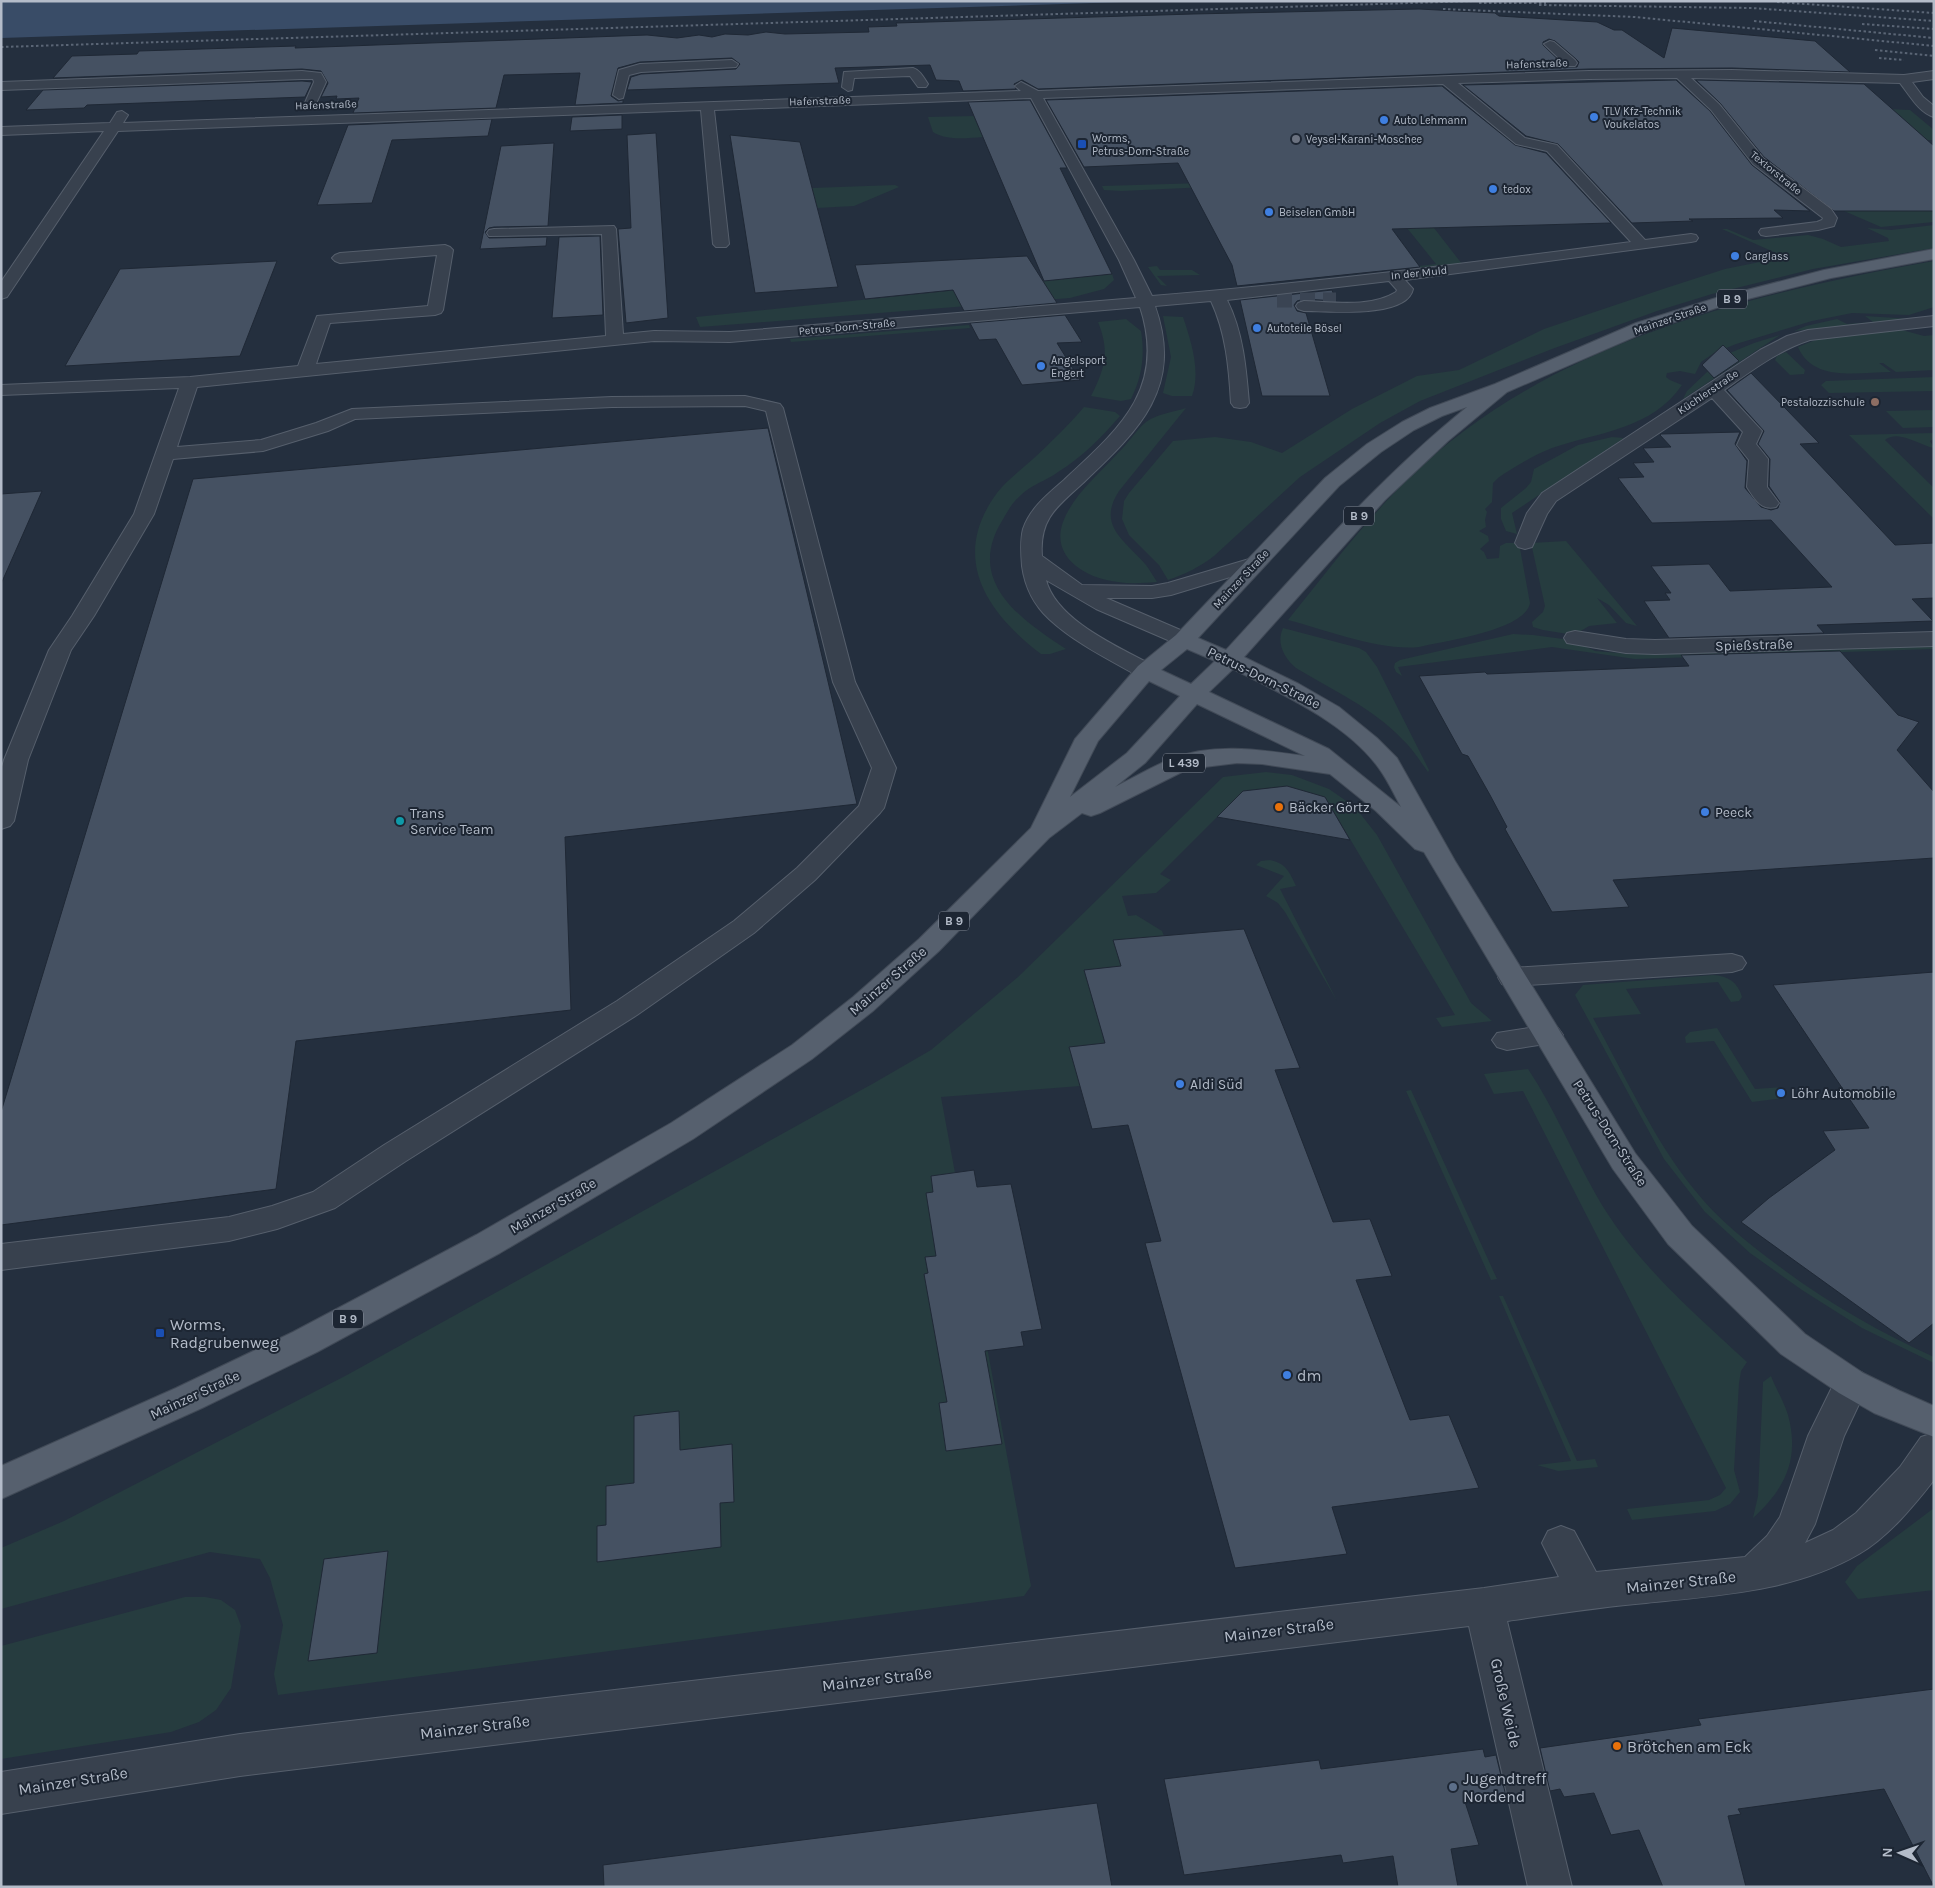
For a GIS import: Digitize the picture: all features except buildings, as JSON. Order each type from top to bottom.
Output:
[{"type":"main road","name":"Mainzer Straße","points":[[1040,833],[1087,739],[1146,671],[1184,640],[1332,482],[1374,448],[1408,426],[1436,412],[1501,388],[1642,327],[1722,301],[1830,273],[1934,254]]},
{"type":"main road","name":"Mainzer Straße","points":[[1,1483],[154,1414],[305,1342],[488,1244],[682,1131],[802,1052],[863,1004],[929,945],[1040,833],[1136,758],[1194,694],[1230,659],[1378,496],[1434,443],[1501,388]]},
{"type":"main road","name":"Petrus-Dorn-Straße","points":[[1184,640],[1230,659],[1290,688],[1331,712],[1359,733],[1388,764],[1408,796],[1442,861],[1624,1161],[1680,1235],[1793,1344],[1851,1383]]},
{"type":"main road","name":"Petrus-Dorn-Straße","points":[[1146,671],[1320,754],[1385,806],[1442,861]]},
{"type":"main road","name":"L 439","points":[[1040,833],[1180,764],[1201,759],[1237,756],[1262,757],[1342,770]]},
{"type":"main road","points":[[1851,1383],[1887,1402],[1934,1422]]},
{"type":"street","name":"Hafenstraße","points":[[1550,44],[1575,63],[1555,63]]},
{"type":"street","name":"Hafenstraße","points":[[1780,63],[1854,67],[1904,79],[1934,83]]},
{"type":"street","name":"Hafenstraße","points":[[605,109],[639,95],[613,95],[623,73],[640,68],[732,64]]},
{"type":"street","name":"Hafenstraße","points":[[913,72],[927,84],[843,87],[848,75],[913,72]]},
{"type":"street","name":"Hafenstraße","points":[[1,131],[112,120],[605,109],[1035,88],[1178,89],[1680,74],[1904,79],[1934,75]]},
{"type":"street","name":"Textorstraße","points":[[1680,74],[1715,107],[1744,146],[1758,161],[1818,206],[1830,218],[1829,223],[1818,226],[1766,232]]},
{"type":"street","points":[[1,86],[317,76],[320,82],[310,105]]},
{"type":"street","points":[[1168,76],[1178,89]]},
{"type":"street","points":[[1904,79],[1919,100],[1934,113]]},
{"type":"street","points":[[1446,80],[1521,141],[1552,148],[1642,245]]},
{"type":"street","points":[[1,294],[112,120],[124,105],[130,81]]},
{"type":"street","name":"Hafenstraße","points":[[1003,82],[1035,88]]},
{"type":"street","name":"Petrus-Dorn-Straße","points":[[1035,88],[1124,256],[1146,302],[1154,326],[1157,357],[1155,374],[1145,402],[1130,424],[1045,508],[1033,530],[1030,543],[1031,557],[1040,592],[1046,603],[1062,619],[1146,671]]},
{"type":"street","points":[[707,105],[721,244]]},
{"type":"street","points":[[494,233],[609,228],[615,340]]},
{"type":"street","name":"In der Muld","points":[[1146,302],[1237,294],[1691,238]]},
{"type":"street","points":[[305,371],[323,319],[435,310],[445,250],[340,258]]},
{"type":"street","points":[[1336,300],[1365,300],[1385,294],[1389,288],[1386,276]]},
{"type":"street","points":[[1304,306],[1372,306],[1392,301],[1404,294],[1405,289],[1386,276]]},
{"type":"street","points":[[1237,294],[1277,300]]},
{"type":"street","points":[[1217,296],[1226,312],[1237,355],[1240,403]]},
{"type":"street","name":"Petrus-Dorn-Straße","points":[[1,390],[190,382],[654,336],[730,337],[770,341],[1146,302]]},
{"type":"street","name":"Küchlerstraße","points":[[1525,543],[1537,513],[1549,497],[1766,354],[1800,337],[1934,321]]},
{"type":"street","points":[[1,820],[16,760],[60,650],[83,616],[144,514],[190,382]]},
{"type":"street","points":[[1713,389],[1753,431],[1746,445],[1759,459],[1757,487],[1770,502]]},
{"type":"street","points":[[1,1257],[228,1229],[277,1217],[324,1200],[395,1153],[627,1008],[744,927],[806,874],[871,808],[884,768],[844,682],[774,408],[745,401],[622,402],[352,414],[263,445],[165,454]]},
{"type":"street","name":"Petrus-Dorn-Straße","points":[[1031,557],[1058,579],[1080,591],[1184,640]]},
{"type":"street","name":"Petrus-Dorn-Straße","points":[[1080,591],[1152,592],[1171,589],[1256,562]]},
{"type":"street","name":"Spießstraße","points":[[1575,638],[1626,646],[1655,647],[1934,638]]},
{"type":"street","points":[[1512,978],[1732,963]]},
{"type":"street","points":[[1507,1040],[1548,1035]]},
{"type":"street","name":"Mainzer Straße","points":[[1754,1574],[1781,1548],[1796,1524],[1826,1436],[1851,1383]]},
{"type":"street","name":"Mainzer Straße","points":[[1,1793],[250,1754],[1484,1606],[1586,1591],[1754,1574],[1795,1564],[1831,1550],[1858,1535],[1878,1517],[1908,1484],[1927,1461],[1934,1448]]},
{"type":"street","points":[[1561,1543],[1586,1591]]},
{"type":"street","name":"Große Weide","points":[[1484,1606],[1550,1887]]},
{"type":"green space","points":[[1864,108],[1910,110],[1934,130],[1934,140],[1927,140],[1898,114],[1863,113]]},
{"type":"green space","points":[[974,116],[983,137],[944,137],[933,132],[928,117]]},
{"type":"green space","points":[[1375,152],[1462,264],[1421,269],[1419,266],[1436,264],[1370,182]]},
{"type":"green space","points":[[1203,183],[1228,186],[1122,191],[1104,190],[1102,186]]},
{"type":"green space","points":[[895,185],[899,187],[854,206],[817,208],[812,188]]},
{"type":"green space","points":[[1934,210],[1934,222],[1881,227],[1844,211]]},
{"type":"green space","points":[[1934,225],[1934,248],[1813,269],[1712,294],[1657,311],[1552,349],[1420,401],[1380,423],[1300,477],[1214,556],[1192,570],[1168,580],[1159,565],[1129,535],[1122,519],[1124,501],[1129,493],[1173,441],[1215,437],[1251,442],[1282,453],[1352,409],[1417,376],[1459,370],[1544,329],[1725,269],[1785,257],[1722,229],[1727,229],[1753,240],[1808,235],[1841,247],[1889,241],[1888,238],[1867,228],[1891,230]]},
{"type":"green space","points":[[1934,261],[1934,307],[1909,315],[1852,313],[1812,321],[1736,344],[1714,353],[1701,362],[1695,374],[1680,371],[1667,373],[1666,377],[1682,385],[1670,400],[1656,411],[1623,427],[1552,448],[1498,478],[1493,483],[1492,502],[1485,509],[1487,512],[1486,527],[1479,531],[1488,536],[1489,541],[1480,549],[1484,552],[1487,559],[1499,558],[1500,546],[1506,543],[1519,543],[1530,603],[1525,613],[1514,621],[1499,628],[1463,638],[1419,647],[1403,647],[1370,643],[1288,620],[1360,530],[1407,480],[1462,433],[1522,393],[1586,359],[1653,332],[1723,309],[1793,290]]},
{"type":"green space","points":[[1157,266],[1160,270],[1192,270],[1200,275],[1157,276],[1167,286],[1161,285],[1148,267]]},
{"type":"green space","points":[[1112,274],[1114,280],[1104,289],[1070,298],[700,327],[696,317]]},
{"type":"green space","points":[[1163,316],[1183,317],[1194,356],[1196,376],[1192,396],[1172,396],[1163,393],[1171,357]]},
{"type":"green space","points":[[1865,316],[1912,319],[1794,331],[1806,326],[1837,319],[1847,324],[1873,322]]},
{"type":"green space","points":[[1126,319],[1141,331],[1142,366],[1135,391],[1131,399],[1121,401],[1091,396],[1103,368],[1105,351],[1098,322]]},
{"type":"green space","points":[[969,325],[970,328],[791,342],[790,339]]},
{"type":"green space","points":[[1902,330],[1924,336],[1934,335],[1934,370],[1896,372],[1883,363],[1879,363],[1891,372],[1852,374],[1826,371],[1815,366],[1805,358],[1798,347],[1818,339]]},
{"type":"green space","points":[[1780,335],[1683,399],[1687,391],[1725,355]]},
{"type":"green space","points":[[1786,352],[1805,370],[1804,374],[1790,375],[1775,360],[1777,356]]},
{"type":"green space","points":[[1934,377],[1934,391],[1829,393],[1821,385],[1826,381]]},
{"type":"green space","points":[[1084,407],[1115,412],[1120,416],[1083,454],[1024,492],[1010,508],[992,543],[990,562],[994,580],[1003,597],[1016,612],[1066,649],[1050,654],[1041,654],[1005,621],[991,602],[981,582],[976,562],[976,540],[983,517],[997,493],[1059,434]]},
{"type":"green space","points":[[1186,408],[1119,491],[1113,503],[1111,514],[1116,532],[1146,565],[1157,582],[1118,582],[1106,580],[1084,571],[1074,564],[1062,546],[1060,535],[1067,512],[1087,485],[1146,422],[1160,415]]},
{"type":"green space","points":[[1934,410],[1934,427],[1903,428],[1886,411]]},
{"type":"green space","points":[[1934,433],[1934,439],[1930,441],[1934,448],[1896,436],[1885,440],[1934,488],[1934,519],[1849,435]]},
{"type":"green space","points":[[1612,437],[1624,438],[1512,513],[1517,534],[1506,531],[1501,519],[1501,508],[1526,488],[1531,482],[1534,469],[1578,445]]},
{"type":"green space","points":[[1566,541],[1637,626],[1626,623],[1609,605],[1597,598],[1617,623],[1589,626],[1574,635],[1533,627],[1532,622],[1543,612],[1545,606],[1531,543]]},
{"type":"green space","points":[[1283,628],[1359,648],[1366,652],[1377,667],[1429,770],[1428,772],[1406,743],[1391,728],[1352,700],[1296,668],[1282,650],[1280,639]]},
{"type":"green space","points":[[1513,634],[1571,640],[1595,651],[1632,654],[1934,644],[1934,649],[1635,659],[1552,647],[1398,667],[1402,676],[1396,672],[1394,667],[1395,663],[1400,660]]},
{"type":"green space","points":[[1266,772],[1292,775],[1329,789],[1355,807],[1377,835],[1471,1003],[1492,1021],[1442,1027],[1436,1018],[1455,1015],[1325,797],[1287,786],[1243,791],[1160,874],[1171,880],[1156,893],[1122,896],[1128,916],[1136,915],[1162,931],[1164,936],[1121,966],[1084,970],[1105,1043],[1070,1047],[1080,1086],[941,1097],[1031,1586],[1024,1596],[278,1695],[274,1674],[283,1625],[270,1578],[260,1559],[210,1552],[1,1609],[1,1548],[64,1521],[347,1375],[931,1050],[1018,977],[1223,777]]},
{"type":"green space","points":[[1270,860],[1284,866],[1294,881],[1296,886],[1280,889],[1337,1001],[1285,912],[1278,903],[1266,896],[1284,876],[1256,865],[1261,861]]},
{"type":"green space","points":[[1713,975],[1728,978],[1738,987],[1742,997],[1739,1001],[1731,1002],[1718,982],[1626,989],[1641,1014],[1593,1018],[1652,1127],[1678,1168],[1702,1199],[1745,1240],[1835,1305],[1934,1357],[1934,1363],[1862,1328],[1802,1290],[1750,1253],[1705,1212],[1664,1159],[1575,995],[1583,985]]},
{"type":"green space","points":[[1717,1028],[1755,1089],[1782,1087],[1785,1093],[1783,1098],[1752,1102],[1714,1041],[1686,1043],[1685,1037],[1690,1032]]},
{"type":"green space","points":[[1528,1069],[1546,1099],[1595,1193],[1627,1240],[1664,1284],[1747,1362],[1741,1371],[1739,1383],[1734,1470],[1740,1492],[1730,1504],[1715,1511],[1632,1520],[1627,1509],[1709,1500],[1720,1495],[1726,1488],[1523,1091],[1494,1094],[1484,1074]]},
{"type":"green space","points":[[1411,1090],[1497,1279],[1491,1280],[1406,1091]]},
{"type":"green space","points":[[1499,1296],[1503,1296],[1577,1461],[1595,1459],[1598,1467],[1558,1471],[1537,1465],[1571,1461]]},
{"type":"green space","points":[[1771,1376],[1788,1415],[1791,1431],[1791,1459],[1787,1472],[1774,1496],[1753,1518],[1758,1496],[1763,1382]]},
{"type":"green space","points":[[1934,1508],[1934,1590],[1858,1599],[1845,1582],[1857,1566]]},
{"type":"green space","points":[[185,1597],[205,1597],[221,1600],[235,1610],[241,1626],[231,1688],[216,1710],[199,1722],[171,1732],[1,1759],[1,1646]]},
{"type":"water","points":[[1,1],[1155,1],[1,38]]},
{"type":"tunnel","points":[[1277,300],[1336,300]]},
{"type":"railway","points":[[1,47],[1475,1]]},
{"type":"railway","points":[[1777,2],[1934,13]]},
{"type":"railway","points":[[1479,3],[1546,3]]},
{"type":"railway","points":[[1539,5],[1752,8],[1934,21]]},
{"type":"railway","points":[[1443,9],[1635,17],[1934,46]]},
{"type":"railway","points":[[1754,21],[1934,38]]},
{"type":"railway","points":[[1862,24],[1934,29]]},
{"type":"railway","points":[[1875,50],[1934,56]]},
{"type":"railway","points":[[1879,58],[1904,60]]},
{"type":"place","name":"TLV Kfz-Technik Voukelatos","points":[[1594,117]]},
{"type":"place","name":"Auto Lehmann","points":[[1384,120]]},
{"type":"place","name":"Veysel-Karani-Moschee","points":[[1296,139]]},
{"type":"place","name":"Worms, Petrus-Dorn-Straße","points":[[1082,144]]},
{"type":"place","name":"tedox","points":[[1493,189]]},
{"type":"place","name":"Beiselen GmbH","points":[[1269,212]]},
{"type":"place","name":"Carglass","points":[[1735,256]]},
{"type":"place","name":"Autoteile Bösel","points":[[1257,328]]},
{"type":"place","name":"Angelsport Engert","points":[[1041,366]]},
{"type":"place","name":"Pestalozzischule","points":[[1875,402]]},
{"type":"place","name":"Bäcker Görtz","points":[[1279,807]]},
{"type":"place","name":"Peeck","points":[[1705,812]]},
{"type":"place","name":"Trans Service Team","points":[[400,821]]},
{"type":"place","name":"Aldi Süd","points":[[1180,1084]]},
{"type":"place","name":"Löhr Automobile","points":[[1781,1093]]},
{"type":"place","name":"Worms, Radgrubenweg","points":[[160,1333]]},
{"type":"place","name":"dm","points":[[1287,1375]]},
{"type":"place","name":"Brötchen am Eck","points":[[1617,1746]]},
{"type":"place","name":"Jugendtreff Nordend","points":[[1453,1787]]}]
